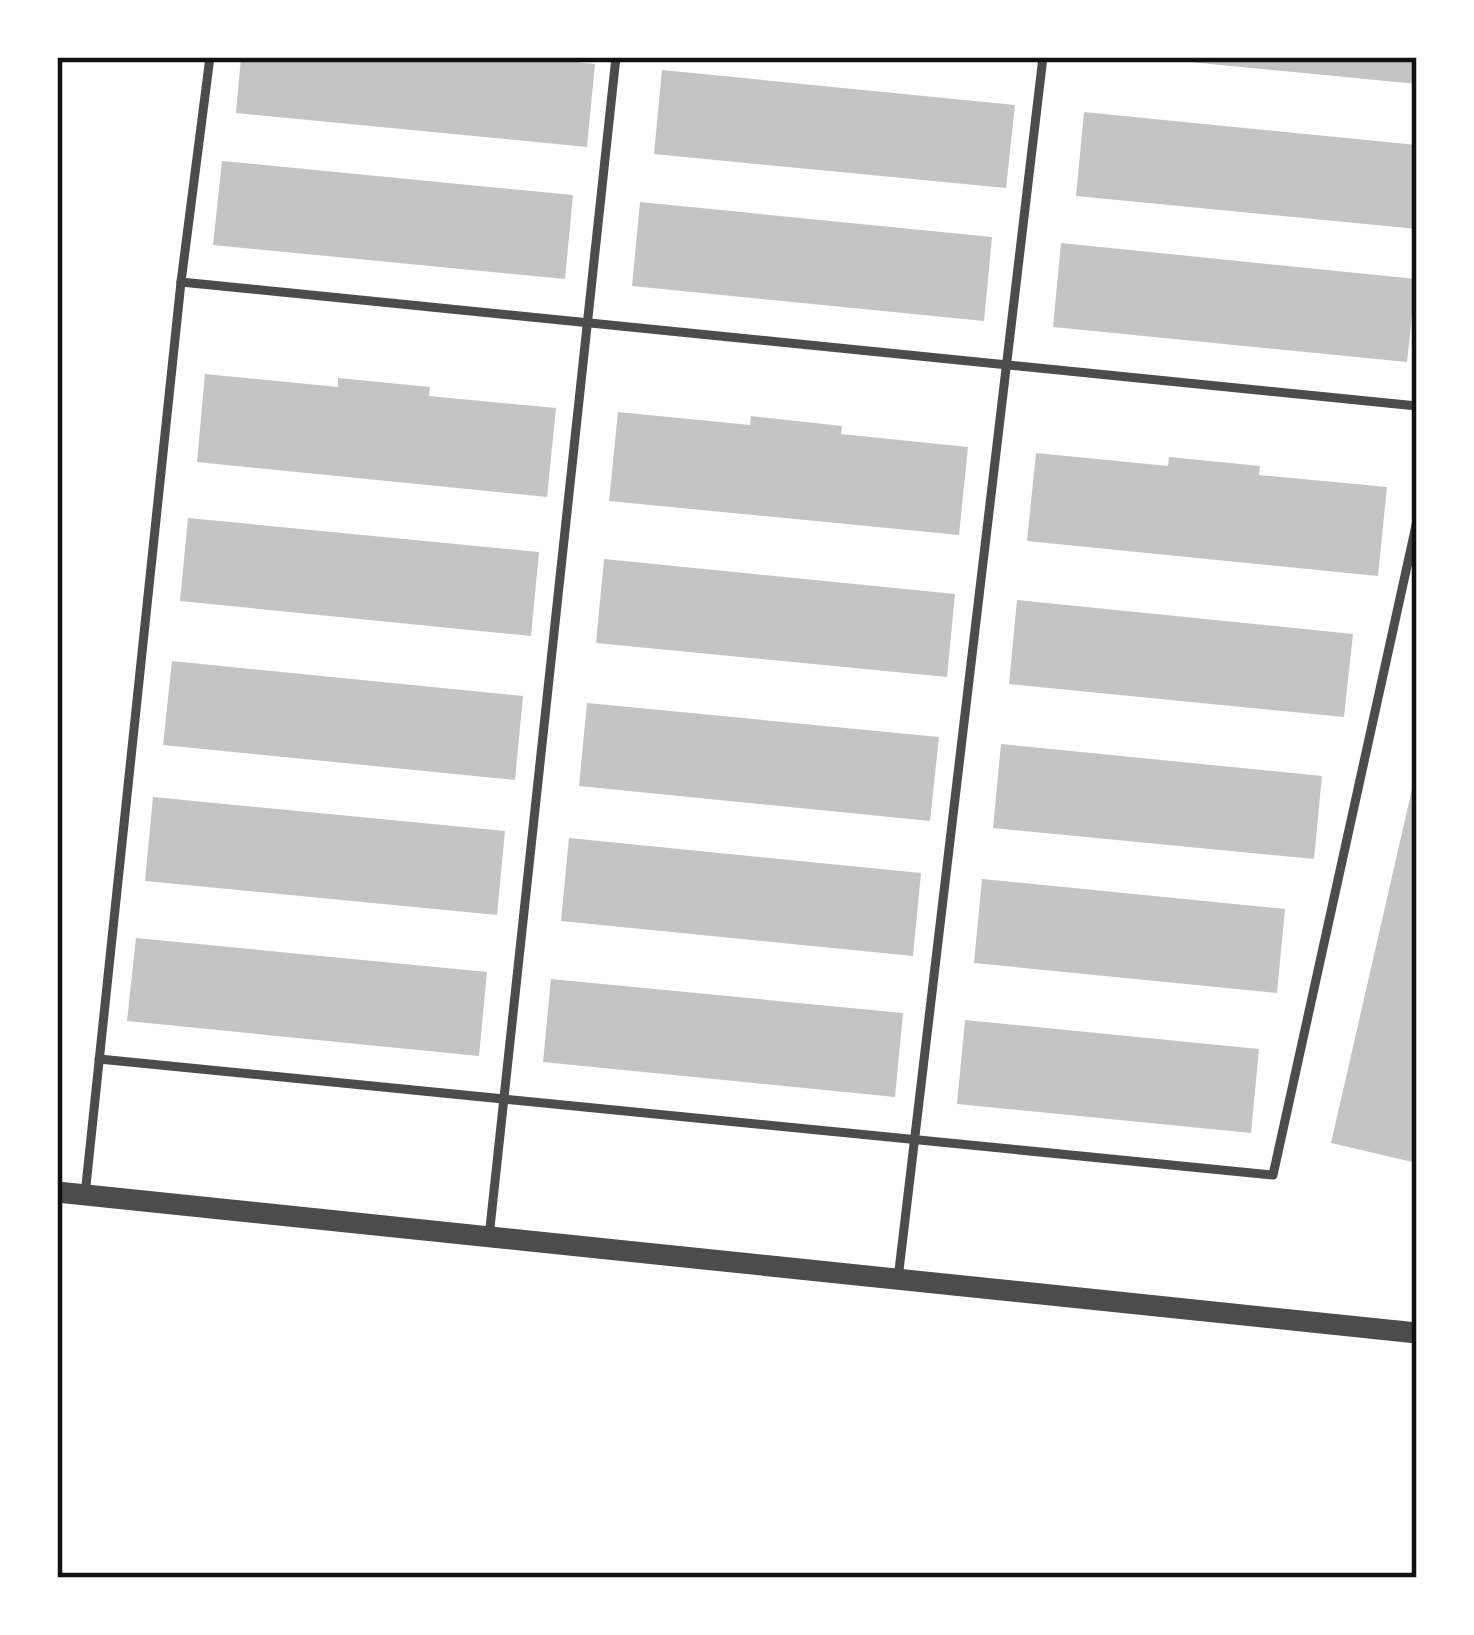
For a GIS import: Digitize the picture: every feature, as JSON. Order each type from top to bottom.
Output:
[{"type":"street","points":[[57,1192],[1417,1334]]},
{"type":"lane","points":[[85,1195],[181,282],[210,57]]},
{"type":"lane","points":[[489,1237],[616,57]]},
{"type":"lane","points":[[898,1279],[1043,57]]},
{"type":"lane","points":[[181,282],[1417,406]]},
{"type":"lane","points":[[99,1059],[1273,1174],[1417,521]]},
{"type":"building","points":[[241,57],[527,57],[595,64],[587,147],[236,113]]},
{"type":"building","points":[[1417,57],[1417,84],[1169,60]]},
{"type":"building","points":[[662,70],[1015,105],[1006,188],[654,154]]},
{"type":"building","points":[[1084,112],[1417,145],[1417,229],[1076,196]]},
{"type":"building","points":[[222,161],[573,195],[565,279],[213,245]]},
{"type":"building","points":[[640,202],[992,237],[984,321],[632,286]]},
{"type":"building","points":[[1061,243],[1416,279],[1407,362],[1053,327]]},
{"type":"building","points":[[205,374],[338,387],[338,378],[430,387],[429,396],[556,408],[547,497],[197,462]]},
{"type":"building","points":[[618,412],[750,425],[751,416],[842,426],[841,434],[968,447],[959,535],[609,501]]},
{"type":"building","points":[[1036,453],[1168,466],[1169,457],[1260,466],[1259,475],[1387,487],[1378,576],[1027,541]]},
{"type":"building","points":[[188,518],[539,552],[531,636],[180,601]]},
{"type":"building","points":[[604,559],[955,594],[947,677],[596,643]]},
{"type":"building","points":[[1017,600],[1353,634],[1344,717],[1009,684]]},
{"type":"building","points":[[172,661],[523,696],[515,780],[163,745]]},
{"type":"building","points":[[587,703],[939,737],[930,821],[579,786]]},
{"type":"building","points":[[1001,744],[1322,776],[1314,859],[993,828]]},
{"type":"building","points":[[1417,777],[1417,1163],[1331,1143]]},
{"type":"building","points":[[153,797],[505,831],[497,915],[145,881]]},
{"type":"building","points":[[569,838],[921,873],[913,956],[561,921]]},
{"type":"building","points":[[982,879],[1285,909],[1277,993],[974,963]]},
{"type":"building","points":[[136,938],[487,972],[479,1056],[127,1021]]},
{"type":"building","points":[[551,979],[903,1013],[895,1097],[543,1062]]},
{"type":"building","points":[[965,1020],[1259,1049],[1251,1133],[957,1104]]}]
